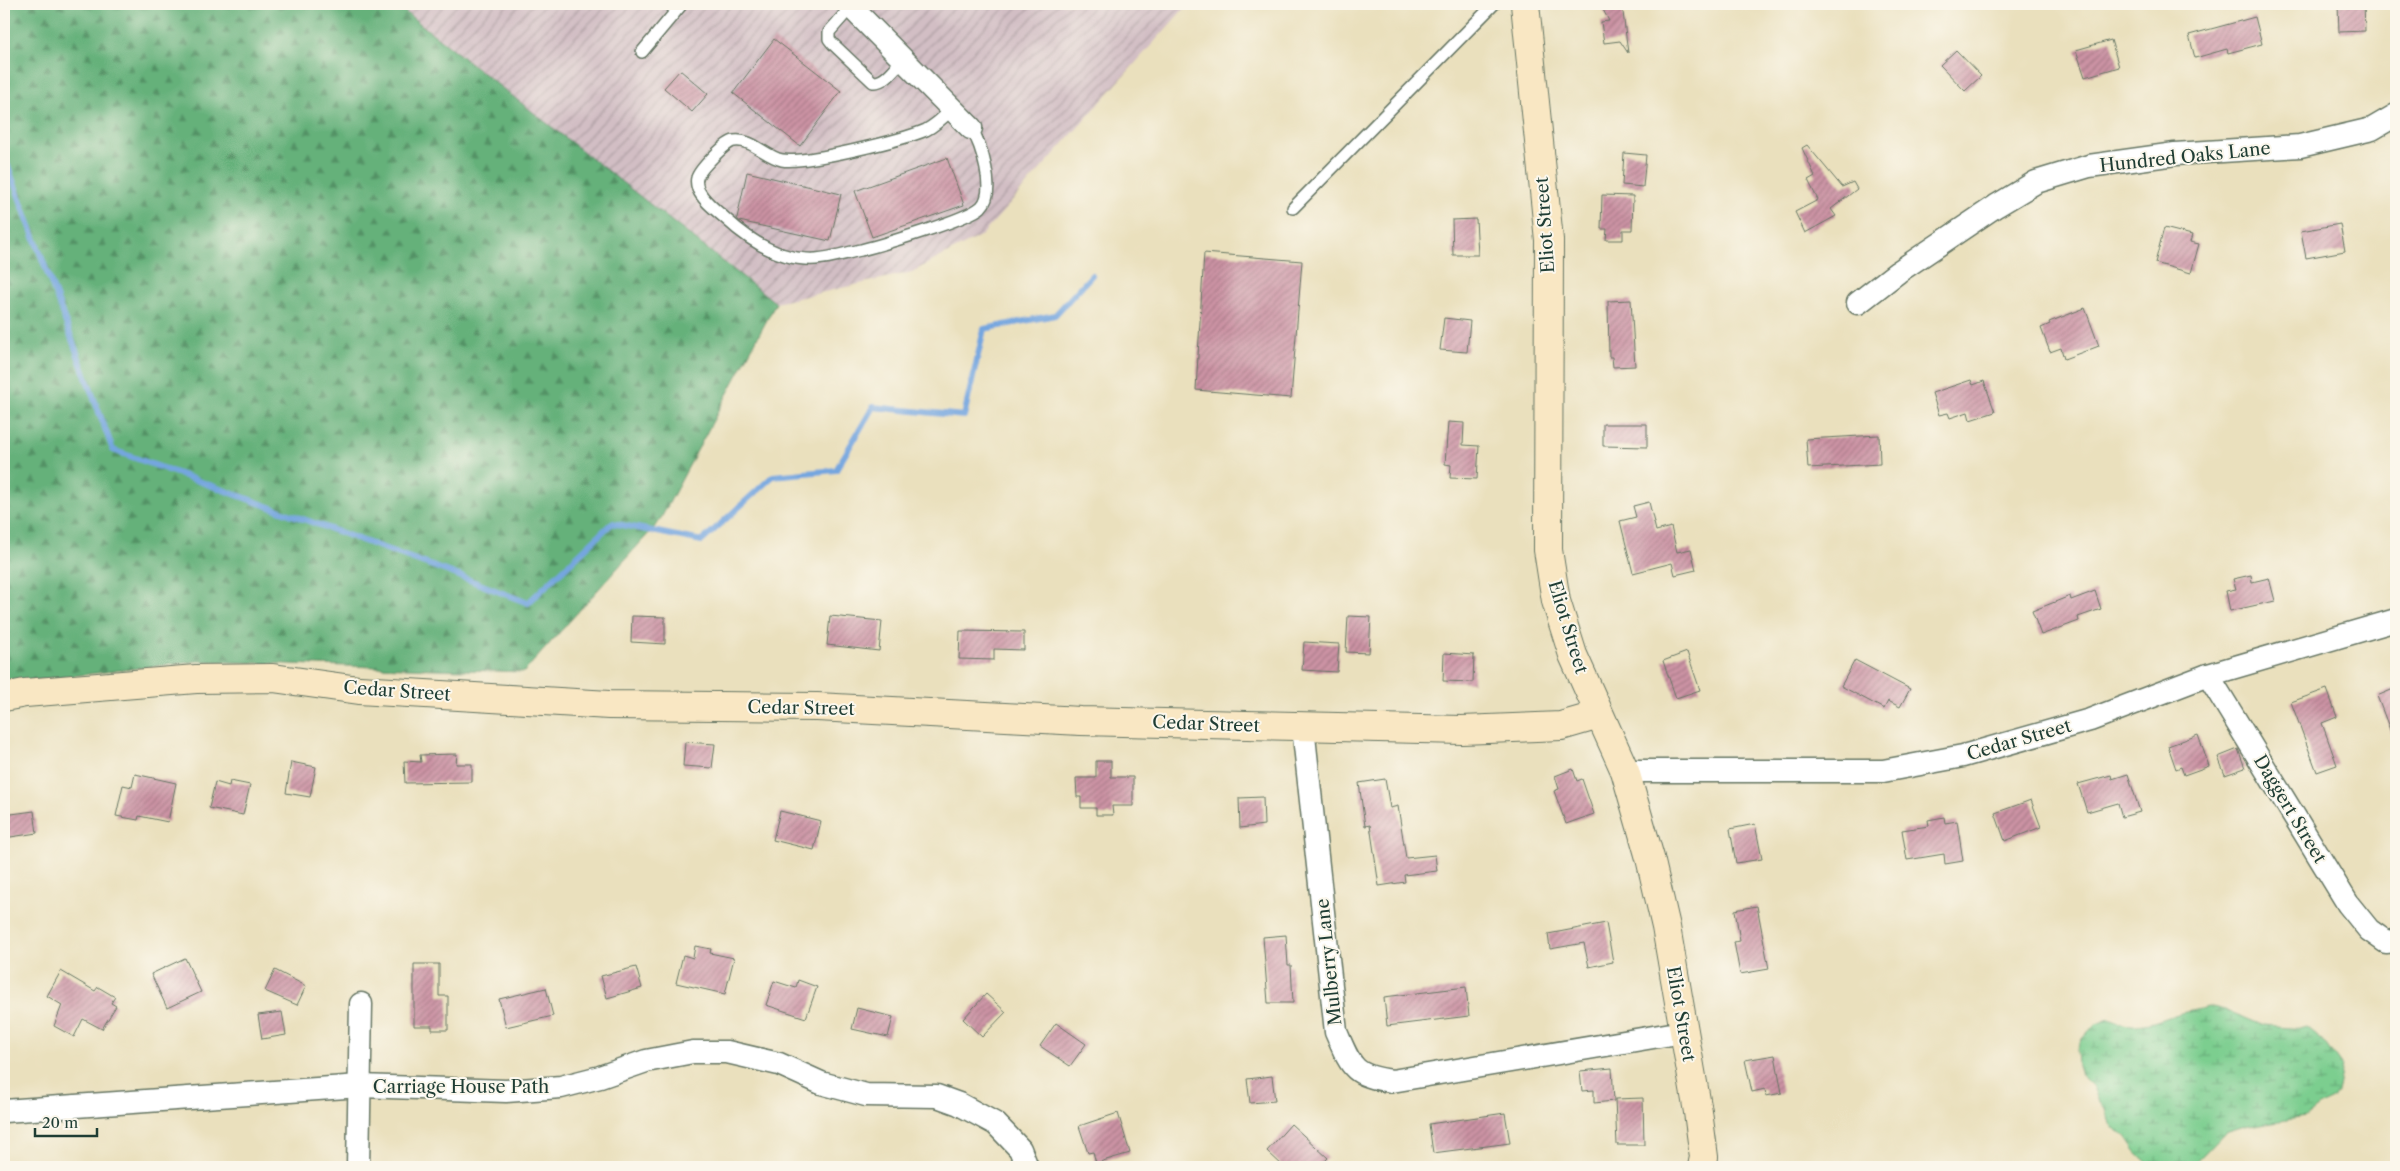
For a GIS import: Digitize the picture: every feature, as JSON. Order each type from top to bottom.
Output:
[{"type":"street","name":"Eliot Street","points":[[1525,4],[1549,240],[1548,550],[1556,601],[1570,646],[1625,771],[1650,858],[1666,927],[1708,1164]]},
{"type":"street","points":[[849,5],[972,128]]},
{"type":"street","name":"Hundred Oaks Lane","points":[[1858,303],[1898,272],[1959,233],[1996,206],[2036,182],[2089,166],[2166,156],[2300,146],[2372,129],[2396,115]]},
{"type":"street","name":"Cedar Street","points":[[1625,771],[1883,772],[1963,756],[2090,720],[2208,675],[2396,620]]},
{"type":"street","name":"Daggert Street","points":[[2208,675],[2348,904],[2368,930],[2387,939]]},
{"type":"street","name":"Cedar Street","points":[[4,697],[25,693],[196,678],[273,678],[359,690],[609,705],[817,707],[1081,720],[1472,730],[1561,726],[1599,714]]},
{"type":"street","name":"Mulberry Lane","points":[[1303,726],[1336,1032],[1351,1066],[1373,1079],[1392,1081],[1684,1032]]},
{"type":"street","points":[[358,1167],[361,1004]]},
{"type":"street","name":"Carriage House Path","points":[[4,1111],[360,1086],[506,1091],[561,1087],[600,1077],[646,1061],[692,1052],[727,1052],[779,1064],[821,1083],[866,1095],[937,1096],[959,1104],[996,1124],[1020,1149],[1027,1167]]},
{"type":"lane","points":[[642,52],[682,4]]},
{"type":"lane","points":[[1293,208],[1494,4]]},
{"type":"lane","points":[[849,5],[829,32],[829,39],[833,44],[873,82],[879,82],[884,79],[903,59]]},
{"type":"lane","points":[[952,109],[938,123],[913,135],[875,145],[797,160],[781,160],[744,142],[733,141],[724,146],[701,171],[697,178],[697,186],[706,202],[760,244],[784,256],[818,259],[872,247],[962,217],[982,207],[988,192],[987,177],[977,137],[972,128]]},
{"type":"shaded area","points":[[387,4],[1188,4],[982,235],[912,272],[776,303]]},
{"type":"green space","points":[[4,4],[395,4],[776,303],[659,522],[524,672],[199,661],[4,684]]},
{"type":"green space","points":[[2208,1007],[2233,1013],[2262,1025],[2306,1028],[2327,1045],[2342,1066],[2337,1093],[2333,1100],[2318,1107],[2305,1117],[2248,1126],[2225,1133],[2192,1167],[2152,1167],[2136,1152],[2125,1136],[2117,1132],[2110,1124],[2106,1108],[2099,1102],[2093,1087],[2081,1075],[2078,1066],[2077,1049],[2081,1040],[2094,1025],[2109,1019],[2128,1025],[2145,1024]]},
{"type":"building","points":[[1600,4],[1622,4],[1628,53],[1620,41],[1604,43],[1601,22],[1609,21]]},
{"type":"building","points":[[2338,4],[2364,4],[2365,31],[2339,32]]},
{"type":"building","points":[[2255,17],[2262,44],[2228,53],[2227,49],[2195,58],[2189,35]]},
{"type":"building","points":[[774,39],[841,91],[800,146],[733,93]]},
{"type":"building","points":[[2111,40],[2119,67],[2085,77],[2076,50]]},
{"type":"building","points":[[1956,50],[1981,76],[1965,91],[1940,65]]},
{"type":"building","points":[[680,70],[708,94],[692,112],[664,88]]},
{"type":"building","points":[[1807,145],[1842,187],[1853,182],[1857,189],[1831,209],[1836,216],[1805,233],[1795,212],[1818,200],[1808,180],[1815,176],[1802,148]]},
{"type":"building","points":[[1624,153],[1646,155],[1643,187],[1622,185]]},
{"type":"building","points":[[947,158],[964,205],[872,237],[855,191]]},
{"type":"building","points":[[747,172],[841,194],[830,241],[739,221],[737,218]]},
{"type":"building","points":[[1602,195],[1633,196],[1632,230],[1623,230],[1623,240],[1606,240],[1607,229],[1601,229]]},
{"type":"building","points":[[1476,219],[1478,255],[1453,255],[1452,220]]},
{"type":"building","points":[[2340,224],[2345,251],[2306,258],[2301,231]]},
{"type":"building","points":[[2164,228],[2192,235],[2190,242],[2199,244],[2191,273],[2155,263]]},
{"type":"building","points":[[1204,253],[1302,261],[1291,398],[1196,390]]},
{"type":"building","points":[[1631,300],[1635,366],[1613,367],[1612,357],[1609,357],[1608,301]]},
{"type":"building","points":[[2085,308],[2099,346],[2064,359],[2061,348],[2050,352],[2041,328],[2050,324],[2049,322]]},
{"type":"building","points":[[1444,318],[1470,321],[1467,352],[1440,350]]},
{"type":"building","points":[[1971,380],[1973,385],[1984,381],[1995,412],[1970,420],[1968,412],[1950,418],[1948,413],[1939,415],[1932,393]]},
{"type":"building","points":[[1448,422],[1464,423],[1463,445],[1479,446],[1477,479],[1450,478],[1451,465],[1445,464]]},
{"type":"building","points":[[1603,424],[1647,424],[1647,447],[1603,446]]},
{"type":"building","points":[[1879,435],[1880,464],[1808,468],[1806,439]]},
{"type":"building","points":[[1649,502],[1656,531],[1671,527],[1677,552],[1691,549],[1696,570],[1675,575],[1672,563],[1633,573],[1620,521],[1636,517],[1633,506]]},
{"type":"building","points":[[2251,575],[2252,582],[2269,578],[2275,601],[2230,611],[2226,591],[2236,589],[2233,579]]},
{"type":"building","points":[[2095,591],[2101,609],[2078,617],[2079,621],[2041,635],[2032,611],[2070,596],[2071,600]]},
{"type":"building","points":[[632,616],[665,617],[665,644],[631,642]]},
{"type":"building","points":[[830,616],[882,621],[879,651],[827,645]]},
{"type":"building","points":[[1348,616],[1371,617],[1369,653],[1346,652]]},
{"type":"building","points":[[960,631],[1024,632],[1024,650],[994,649],[994,660],[959,659]]},
{"type":"building","points":[[1304,642],[1339,644],[1337,672],[1302,670]]},
{"type":"building","points":[[1687,652],[1700,690],[1676,698],[1663,661]]},
{"type":"building","points":[[1444,653],[1474,655],[1473,682],[1443,681]]},
{"type":"building","points":[[1855,660],[1910,689],[1900,707],[1888,701],[1884,709],[1841,686]]},
{"type":"building","points":[[2396,688],[2396,743],[2395,743],[2377,696]]},
{"type":"building","points":[[2327,689],[2337,717],[2322,723],[2337,765],[2317,772],[2291,702]]},
{"type":"building","points":[[2198,735],[2209,766],[2184,775],[2181,767],[2176,769],[2168,746]]},
{"type":"building","points":[[685,742],[715,744],[712,768],[683,766]]},
{"type":"building","points":[[2238,749],[2245,768],[2225,775],[2218,757]]},
{"type":"building","points":[[457,754],[456,764],[472,764],[472,782],[405,783],[404,761],[421,762],[420,755]]},
{"type":"building","points":[[1096,761],[1111,761],[1111,777],[1133,777],[1133,806],[1112,806],[1113,815],[1096,815],[1096,808],[1081,808],[1081,797],[1077,797],[1076,778],[1096,778]]},
{"type":"building","points":[[291,762],[316,767],[310,797],[286,793]]},
{"type":"building","points":[[1573,769],[1577,781],[1582,779],[1594,814],[1566,824],[1554,791],[1559,789],[1555,776]]},
{"type":"building","points":[[135,774],[176,783],[168,822],[139,816],[138,820],[116,816],[123,785],[132,787]]},
{"type":"building","points":[[2128,774],[2140,812],[2122,817],[2118,803],[2087,812],[2078,784],[2111,775],[2112,779]]},
{"type":"building","points":[[1385,779],[1390,808],[1398,806],[1406,858],[1435,855],[1437,871],[1404,875],[1405,882],[1379,886],[1370,825],[1365,826],[1359,783]]},
{"type":"building","points":[[230,781],[250,785],[243,815],[209,808],[215,782],[229,786]]},
{"type":"building","points":[[1263,797],[1264,825],[1240,828],[1239,798]]},
{"type":"building","points":[[2031,800],[2041,827],[2005,841],[1995,813]]},
{"type":"building","points":[[34,811],[37,833],[4,838],[4,815]]},
{"type":"building","points":[[780,811],[821,821],[814,850],[773,840]]},
{"type":"building","points":[[1944,817],[1945,823],[1957,821],[1963,861],[1945,864],[1944,854],[1907,860],[1902,830],[1929,826],[1928,820]]},
{"type":"building","points":[[1755,824],[1762,859],[1736,863],[1730,829]]},
{"type":"building","points":[[1757,906],[1769,969],[1740,974],[1734,942],[1740,941],[1735,910]]},
{"type":"building","points":[[1606,923],[1613,962],[1589,967],[1584,943],[1550,949],[1548,934]]},
{"type":"building","points":[[1286,935],[1288,965],[1291,965],[1293,1003],[1268,1003],[1263,937]]},
{"type":"building","points":[[695,946],[711,949],[710,953],[734,958],[725,994],[676,983],[683,955],[693,958]]},
{"type":"building","points":[[185,958],[201,992],[167,1008],[151,974]]},
{"type":"building","points":[[414,964],[439,964],[439,996],[448,996],[448,1030],[432,1030],[432,1026],[414,1026]]},
{"type":"building","points":[[636,967],[642,988],[607,998],[601,976]]},
{"type":"building","points":[[275,970],[306,986],[297,1005],[265,991]]},
{"type":"building","points":[[61,971],[95,991],[98,987],[115,997],[111,1003],[116,1006],[102,1029],[83,1019],[74,1037],[54,1026],[62,1005],[47,996]]},
{"type":"building","points":[[798,980],[817,987],[806,1018],[766,1005],[774,981],[796,988]]},
{"type":"building","points":[[1466,987],[1469,1016],[1387,1026],[1384,997]]},
{"type":"building","points":[[546,988],[553,1016],[506,1027],[499,999]]},
{"type":"building","points":[[986,994],[1006,1012],[982,1037],[963,1019]]},
{"type":"building","points":[[857,1008],[893,1017],[888,1037],[852,1029]]},
{"type":"building","points":[[282,1012],[286,1035],[262,1039],[258,1015]]},
{"type":"building","points":[[1056,1023],[1086,1044],[1070,1066],[1040,1046]]},
{"type":"building","points":[[1775,1055],[1782,1093],[1766,1096],[1765,1089],[1752,1092],[1745,1060]]},
{"type":"building","points":[[1612,1068],[1614,1101],[1594,1103],[1594,1090],[1582,1091],[1580,1071]]},
{"type":"building","points":[[1272,1076],[1275,1101],[1250,1103],[1247,1079]]},
{"type":"building","points":[[1643,1098],[1644,1145],[1617,1145],[1615,1099]]},
{"type":"building","points":[[1118,1113],[1130,1153],[1096,1163],[1093,1152],[1088,1153],[1079,1126]]},
{"type":"building","points":[[1505,1113],[1510,1143],[1433,1153],[1429,1124]]},
{"type":"building","points":[[1291,1124],[1328,1158],[1319,1167],[1284,1167],[1267,1151]]},
{"type":"waterway","points":[[4,156],[113,450],[449,572],[528,603],[612,523],[702,541],[773,476],[836,470],[873,407],[964,416],[984,329],[1055,315],[1092,275]]}]
